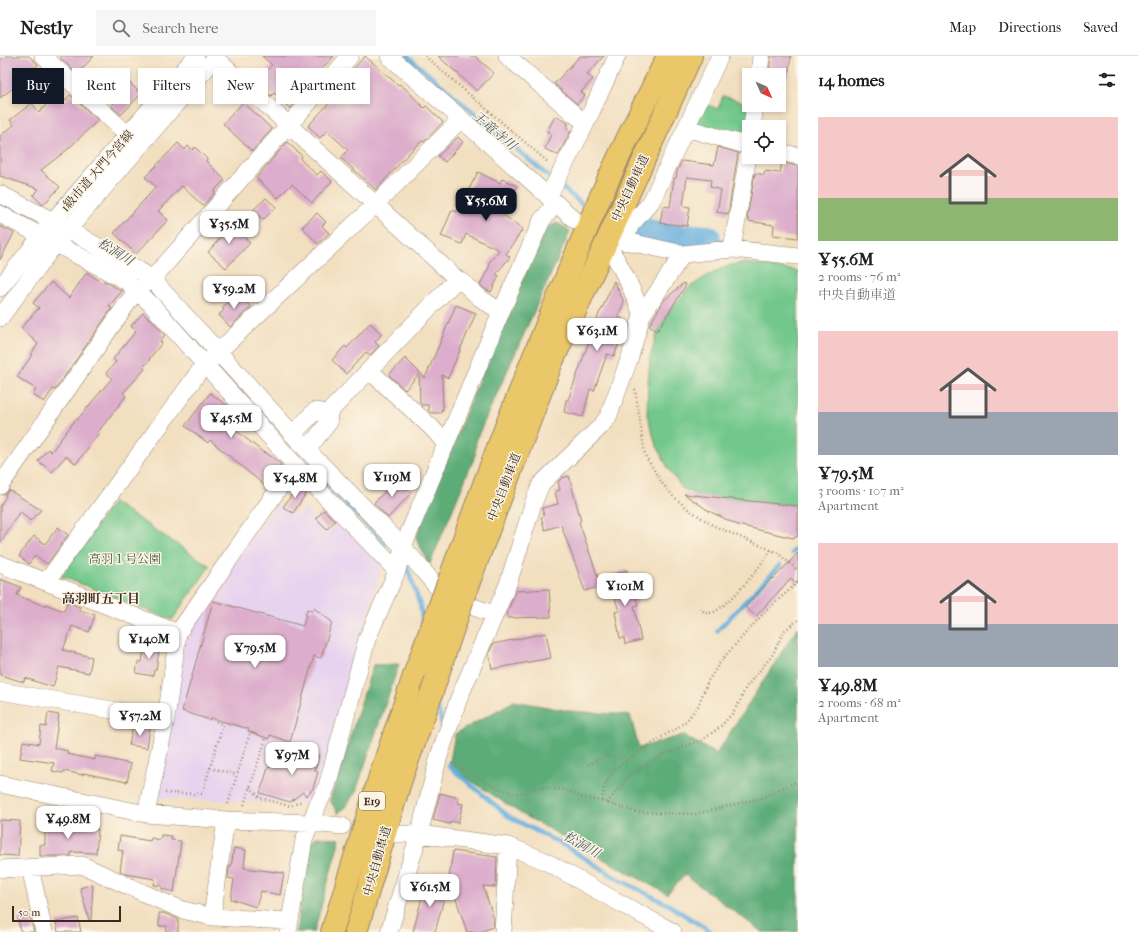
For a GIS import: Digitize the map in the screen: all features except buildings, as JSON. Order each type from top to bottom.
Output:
[{"type":"highway","name":"中央自動車道","points":[[356,932],[400,782],[431,695],[476,504],[538,346],[600,197],[668,56]]},
{"type":"highway","name":"中央自動車道","points":[[332,932],[380,776],[416,670],[457,585],[551,364],[691,56]]},
{"type":"street","points":[[43,56],[128,135]]},
{"type":"street","name":"1級市道 大門今宮線","points":[[0,288],[53,221],[196,56]]},
{"type":"street","points":[[0,486],[136,291],[152,280],[350,56]]},
{"type":"street","points":[[388,56],[459,117],[555,188],[576,221]]},
{"type":"street","points":[[507,56],[586,123]]},
{"type":"street","points":[[0,869],[82,865],[183,910],[212,917],[288,927],[304,840],[327,786],[367,639],[397,571],[403,547],[501,312],[555,188],[617,56]]},
{"type":"street","points":[[642,315],[623,269],[618,244],[630,226],[651,202],[720,56]]},
{"type":"street","points":[[760,68],[762,56]]},
{"type":"street","points":[[0,318],[49,252],[216,57],[289,126],[457,279],[465,284],[480,298],[501,312]]},
{"type":"street","points":[[47,581],[204,365],[376,204],[454,126],[459,117]]},
{"type":"street","points":[[686,128],[742,144]]},
{"type":"street","points":[[786,153],[798,156]]},
{"type":"street","points":[[732,249],[747,164]]},
{"type":"street","points":[[0,194],[53,221],[137,269],[152,280],[299,441],[403,547],[437,587],[453,600],[494,614]]},
{"type":"street","points":[[0,214],[126,281],[150,303],[290,460],[397,571]]},
{"type":"street","points":[[618,244],[683,254],[732,249],[798,256]]},
{"type":"street","points":[[389,932],[419,834],[439,756],[459,698],[508,584],[533,504],[541,484],[600,427],[608,417],[630,356],[642,315],[683,254]]},
{"type":"street","points":[[146,814],[166,719],[178,633],[290,460],[315,411],[328,414],[457,279]]},
{"type":"street","points":[[370,371],[432,428],[446,444]]},
{"type":"street","points":[[0,564],[178,633]]},
{"type":"street","points":[[0,691],[166,719]]},
{"type":"street","points":[[0,784],[146,814],[227,813],[342,826]]},
{"type":"street","points":[[212,917],[227,813]]},
{"type":"street","points":[[395,834],[419,834],[508,846],[545,861],[673,932]]},
{"type":"street","points":[[503,932],[508,846]]},
{"type":"street","points":[[30,867],[44,932]]},
{"type":"path","points":[[425,56],[555,188]]},
{"type":"path","points":[[635,387],[645,455],[662,483],[673,496],[688,509],[714,526],[780,554],[798,571]]},
{"type":"path","points":[[700,608],[705,613],[713,612],[727,602],[754,573],[771,550]]},
{"type":"path","points":[[602,801],[604,787],[613,770],[676,729],[687,720],[698,706],[708,681],[723,658],[765,612],[798,582]]},
{"type":"path","points":[[607,803],[630,775],[661,756],[702,740],[719,728],[732,714],[746,687],[772,656],[784,631],[798,620]]},
{"type":"path","points":[[161,793],[202,794],[224,725],[213,720]]},
{"type":"path","points":[[227,813],[250,733]]},
{"type":"path","points":[[244,806],[266,738]]},
{"type":"path","points":[[588,766],[596,760],[609,756],[617,755],[627,761]]},
{"type":"path","points":[[439,756],[498,788],[514,794],[529,792],[537,787],[566,790],[584,798],[602,801],[635,812],[696,814],[760,798],[798,781]]},
{"type":"path","points":[[210,768],[237,775]]},
{"type":"path","points":[[250,787],[260,798],[290,806],[301,801]]},
{"type":"shaded area","points":[[276,503],[296,516],[304,508],[327,532],[341,519],[383,561],[365,626],[329,773],[311,804],[157,798],[186,635]]},
{"type":"green space","points":[[723,96],[742,102],[742,112],[750,112],[749,120],[742,120],[742,139],[694,126],[703,103],[718,109]]},
{"type":"green space","points":[[557,223],[565,227],[570,232],[476,440],[475,456],[429,566],[416,537],[488,357],[546,228]]},
{"type":"green space","points":[[745,263],[798,271],[798,506],[699,496],[682,488],[669,470],[656,444],[647,415],[650,357],[659,327],[674,305],[690,287],[711,273],[731,265]]},
{"type":"green space","name":"高羽１号公園","points":[[113,502],[210,566],[172,620],[61,576]]},
{"type":"green space","points":[[798,627],[798,932],[762,932],[685,875],[667,894],[520,813],[449,766],[455,734],[514,701],[570,711],[630,715],[639,748],[683,735],[716,754]]},
{"type":"green space","points":[[399,664],[356,791],[347,805],[338,814],[330,800],[373,665]]},
{"type":"green space","points":[[317,837],[340,838],[314,932],[296,932],[309,845]]},
{"type":"waterway","name":"王竜寺川","points":[[407,56],[553,180]]},
{"type":"waterway","name":"王竜寺川","points":[[559,185],[582,204]]},
{"type":"waterway","name":"王竜寺川","points":[[642,230],[652,233],[708,238]]},
{"type":"waterway","name":"松洞川","points":[[194,338],[203,349]]},
{"type":"waterway","name":"松洞川","points":[[302,460],[386,544]]},
{"type":"waterway","points":[[792,553],[798,547]]},
{"type":"waterway","name":"松洞川","points":[[404,562],[420,605],[423,625]]},
{"type":"waterway","points":[[717,631],[780,565]]},
{"type":"waterway","name":"松洞川","points":[[437,703],[442,725]]},
{"type":"waterway","name":"松洞川","points":[[449,766],[508,816],[565,846],[620,880],[669,905],[711,932]]},
{"type":"district","name":"高羽町五丁目","points":[[101,598]]}]
